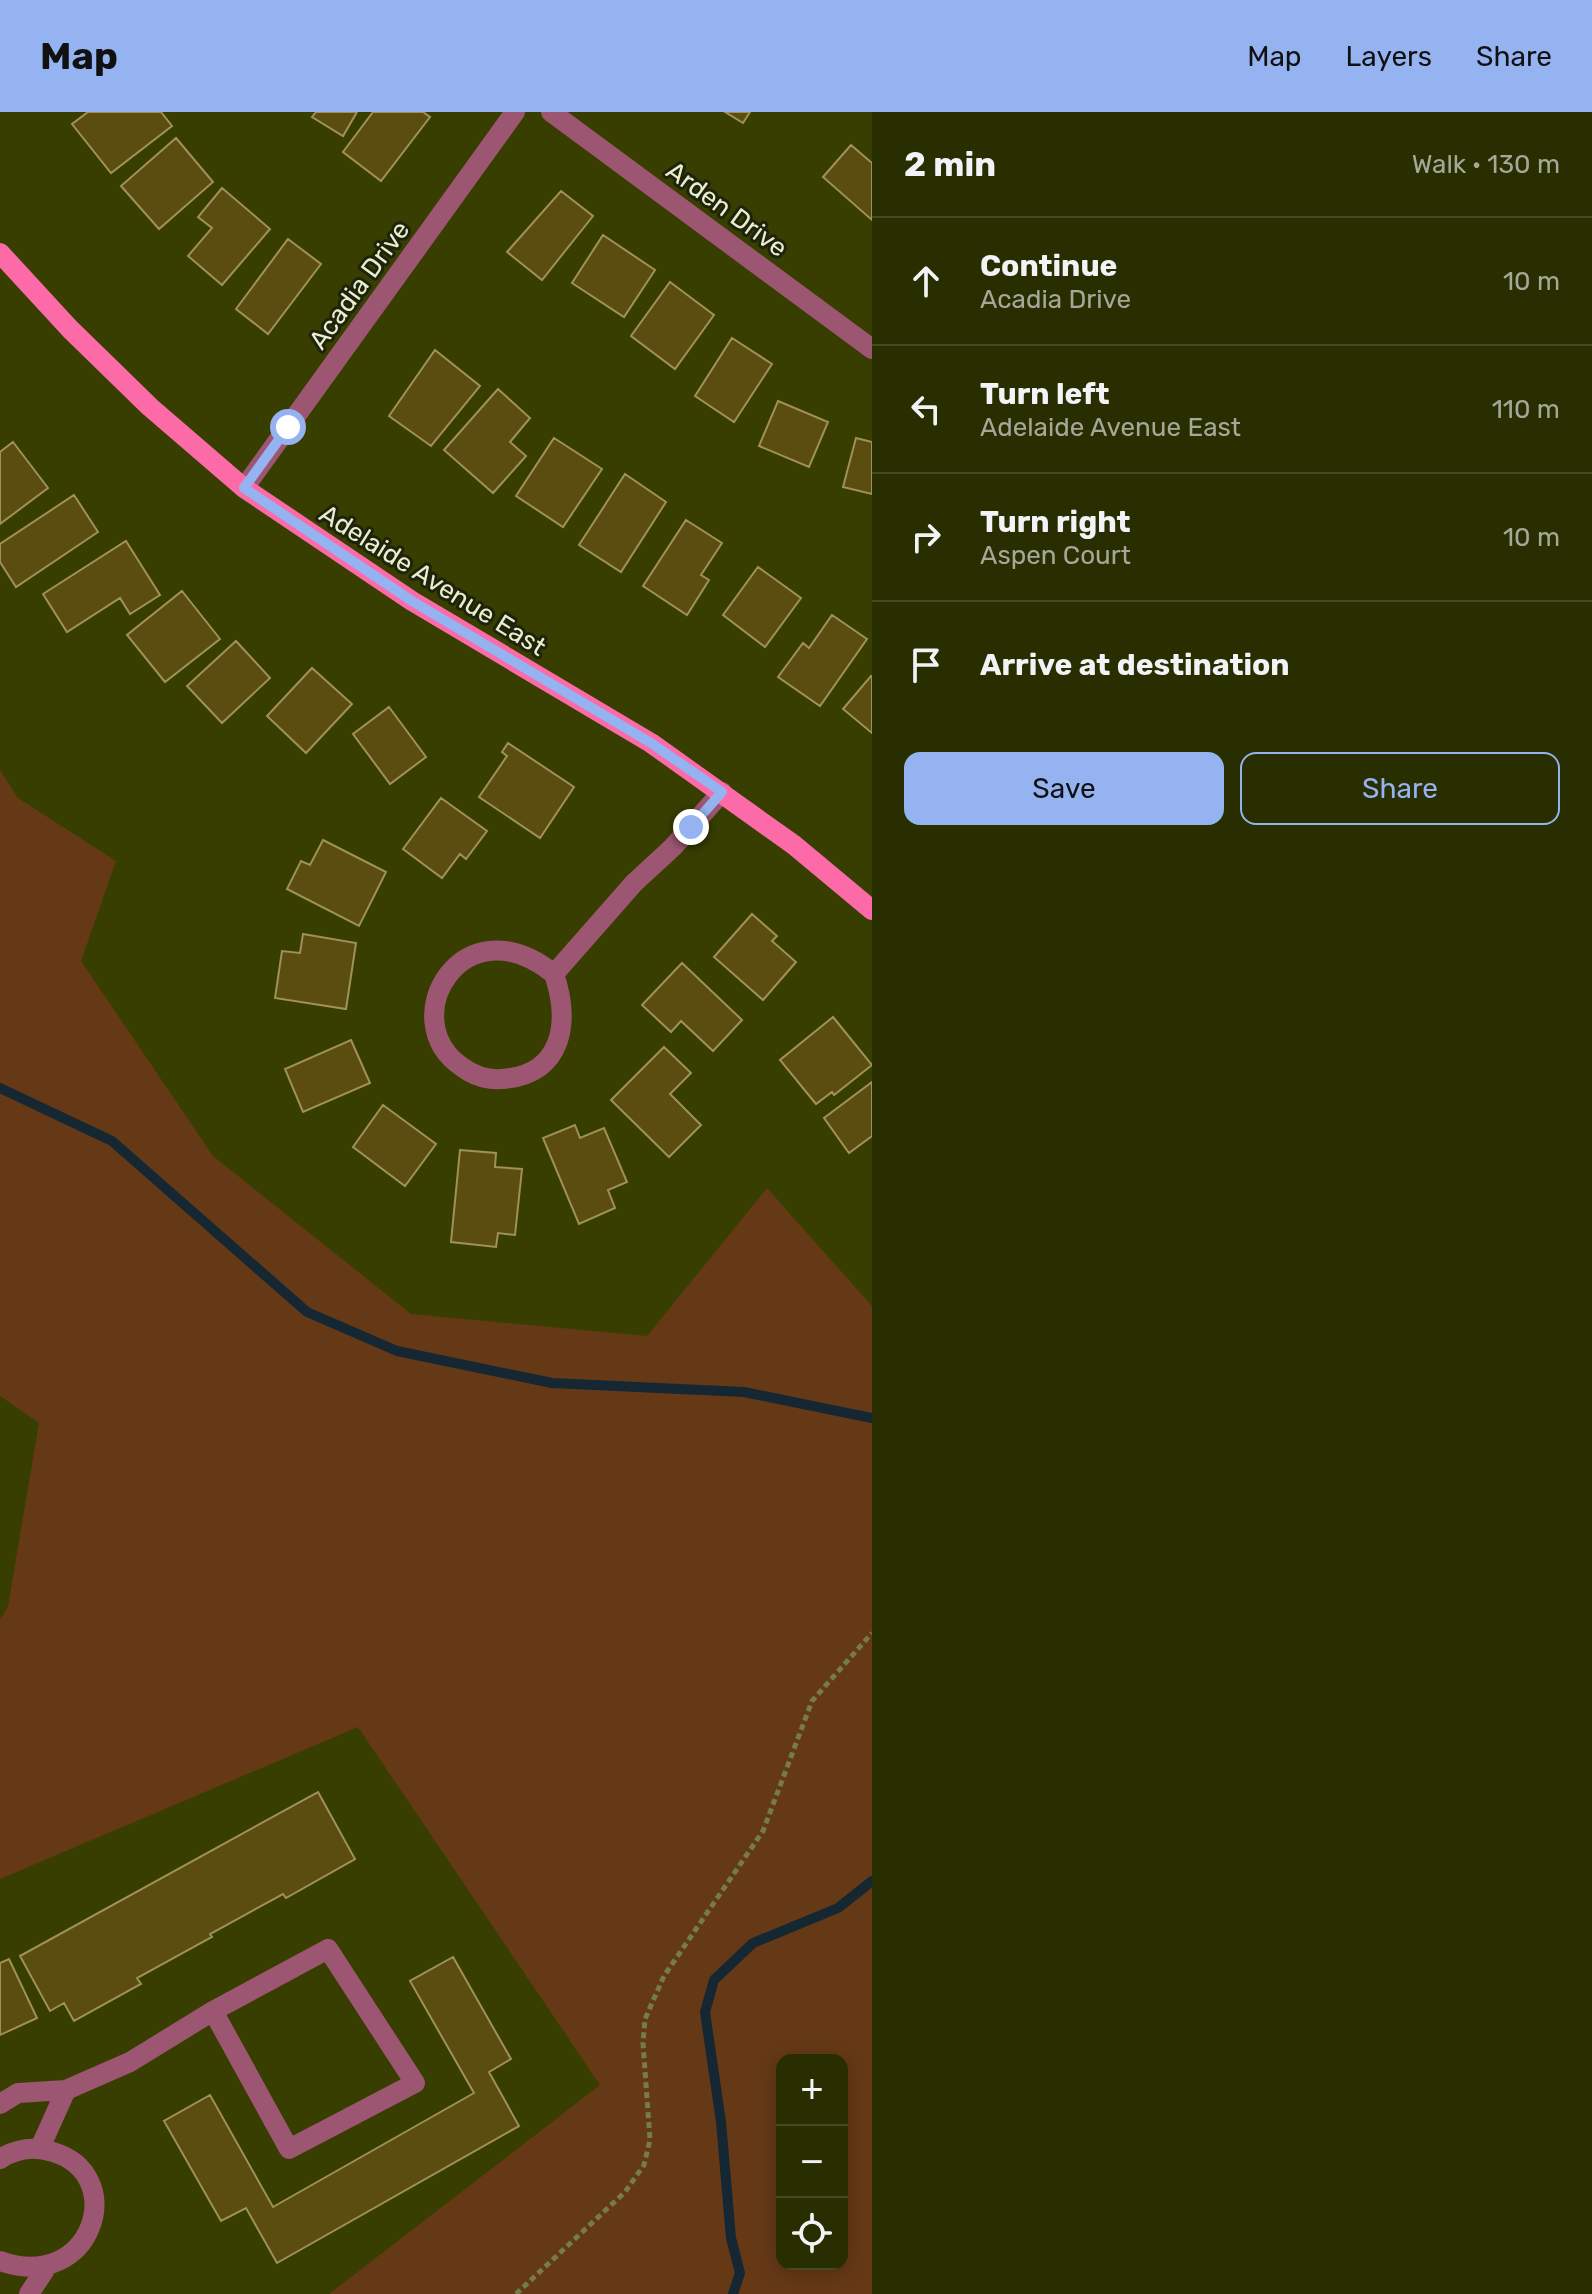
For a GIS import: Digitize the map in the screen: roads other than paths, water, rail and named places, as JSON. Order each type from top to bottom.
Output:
[{"type":"main road","name":"Adelaide Avenue East","points":[[0,253],[70,329],[150,407],[244,488],[412,601],[651,743],[794,845],[872,910]]},
{"type":"street","name":"Acadia Drive","points":[[244,488],[515,112]]},
{"type":"street","name":"Arden Drive","points":[[551,112],[872,349]]},
{"type":"street","points":[[554,974],[634,883],[673,847],[722,792]]},
{"type":"street","points":[[500,949],[522,953],[554,974],[562,998],[564,1019],[559,1039],[540,1064],[513,1078],[493,1079],[472,1074],[454,1062],[441,1044],[434,1022],[436,1000],[444,980],[459,963],[478,952],[500,949]]},
{"type":"street","points":[[0,2104],[18,2093],[66,2090],[130,2062],[213,2011],[328,1949],[415,2083],[289,2149],[213,2011]]},
{"type":"street","points":[[40,2148],[66,2090]]},
{"type":"street","points":[[0,2159],[24,2149],[40,2148],[61,2155],[79,2168],[91,2187],[95,2208],[92,2230],[81,2249],[65,2263],[44,2271],[19,2270],[0,2261]]},
{"type":"street","points":[[29,2294],[44,2271]]},
{"type":"waterway","points":[[0,1088],[112,1141],[307,1312],[397,1351],[552,1383],[744,1392],[872,1418]]},
{"type":"waterway","points":[[733,2294],[740,2273],[731,2238],[721,2122],[705,2012],[714,1980],[753,1943],[838,1908],[872,1881]]}]
